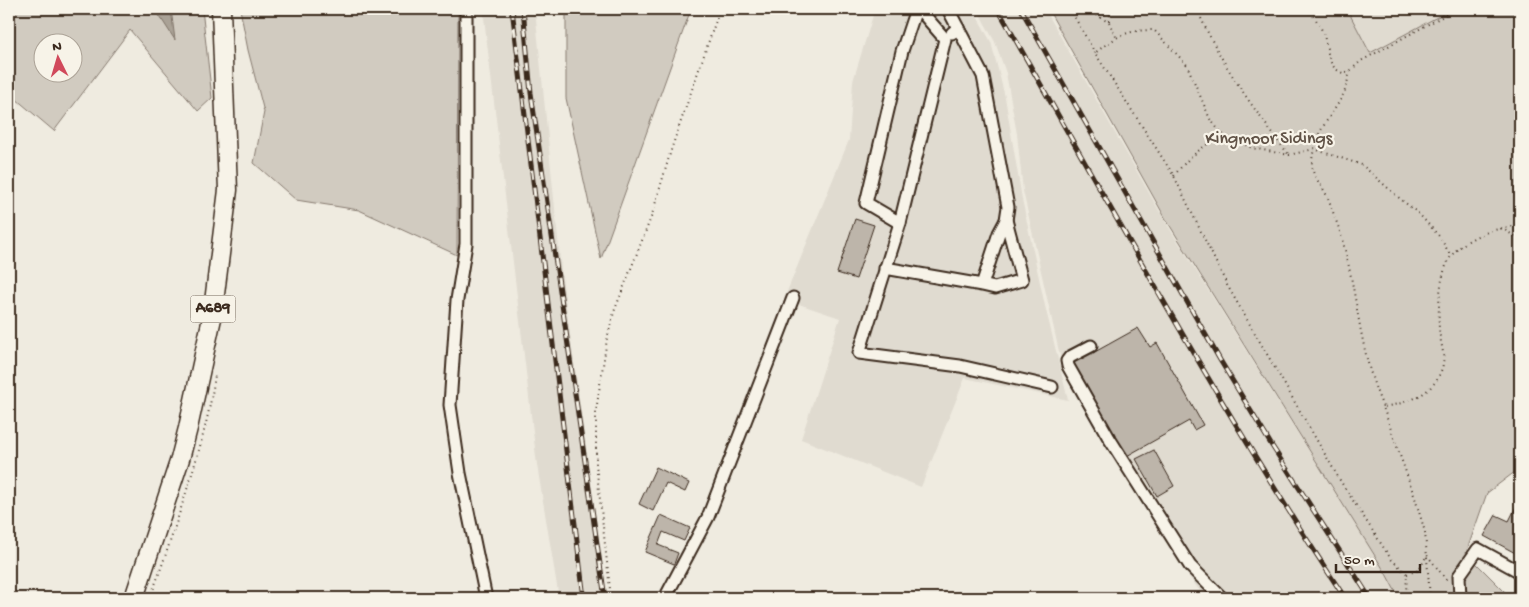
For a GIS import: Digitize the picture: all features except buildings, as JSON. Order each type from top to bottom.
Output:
[{"type":"highway","name":"A689","points":[[134,598],[180,460],[212,318],[228,190],[221,9]]},
{"type":"street","points":[[466,9],[466,244],[458,300],[450,406],[460,473],[486,598]]},
{"type":"street","points":[[900,223],[866,203],[902,51],[918,9],[945,39]]},
{"type":"street","points":[[948,9],[982,76],[1008,207],[1006,220],[999,233],[982,285]]},
{"type":"street","points":[[958,28],[945,39],[900,223],[859,353],[960,366],[1052,387]]},
{"type":"street","points":[[885,268],[995,288],[1022,280],[1006,220]]},
{"type":"street","points":[[665,598],[708,517],[793,298]]},
{"type":"street","points":[[1091,346],[1070,357],[1068,366],[1109,438],[1190,566],[1222,598]]},
{"type":"street","points":[[1460,598],[1459,576],[1478,549],[1520,572]]},
{"type":"path","points":[[612,598],[596,464],[596,411],[607,339],[614,312],[652,215],[672,147],[720,9]]},
{"type":"path","points":[[1070,9],[1095,53],[1174,176],[1227,285],[1341,482],[1391,559],[1407,574],[1406,593],[1408,598]]},
{"type":"path","points":[[1082,9],[1109,22]]},
{"type":"path","points":[[1111,9],[1109,22],[1116,37]]},
{"type":"path","points":[[1197,9],[1210,39],[1274,136],[1289,155]]},
{"type":"path","points":[[1306,9],[1311,13],[1324,34],[1329,61],[1336,71],[1343,73],[1350,71],[1361,61],[1456,9]]},
{"type":"path","points":[[1095,53],[1116,37],[1139,30],[1154,30],[1187,65],[1210,118],[1222,134],[1252,148],[1289,155],[1314,149],[1362,165],[1419,214],[1439,236],[1451,256]]},
{"type":"path","points":[[1350,71],[1344,92],[1321,130],[1314,149],[1312,173],[1327,195],[1339,231],[1351,270],[1363,340],[1372,378],[1415,498],[1425,532],[1430,598]]},
{"type":"path","points":[[1174,176],[1184,163],[1222,134]]},
{"type":"path","points":[[1383,407],[1402,404],[1422,395],[1434,385],[1442,370],[1444,351],[1439,331],[1438,302],[1443,276],[1451,256],[1468,242],[1489,231],[1520,226]]},
{"type":"path","points":[[1500,228],[1520,239]]},
{"type":"path","points":[[1407,574],[1419,570],[1427,555]]},
{"type":"path","points":[[1427,555],[1449,584]]},
{"type":"shaded area","points":[[155,9],[171,9],[175,40]]},
{"type":"shaded area","points":[[483,9],[535,9],[561,269],[607,598],[559,598],[537,465]]},
{"type":"shaded area","points":[[875,9],[973,9],[991,42],[1005,97],[1022,199],[1045,306],[1068,400],[965,378],[921,487],[801,439],[840,318],[784,299],[849,140],[853,81]]},
{"type":"shaded area","points":[[977,9],[1045,9],[1165,221],[1385,572],[1399,598],[1205,598],[1186,572],[1122,467],[1060,356],[1023,191],[1017,134],[1006,73],[995,42]]},
{"type":"shaded area","points":[[1347,9],[1452,9],[1370,53]]},
{"type":"green space","points":[[9,9],[202,9],[212,98],[198,111],[130,30],[54,131],[9,93]]},
{"type":"green space","points":[[240,9],[458,9],[457,255],[359,210],[296,200],[254,163],[264,112],[248,50]]},
{"type":"green space","points":[[566,9],[691,9],[601,259],[566,98]]},
{"type":"green space","name":"Kingmoor Sidings","points":[[1048,9],[1347,9],[1370,53],[1452,9],[1520,9],[1520,468],[1487,493],[1466,553],[1511,598],[1399,598],[1385,572],[1167,221]]},
{"type":"railway","points":[[512,9],[584,598]]},
{"type":"railway","points":[[523,9],[531,93],[605,598]]},
{"type":"railway","points":[[998,9],[1210,380],[1254,454],[1345,598]]},
{"type":"railway","points":[[1021,9],[1220,360],[1272,446],[1370,598]]}]
